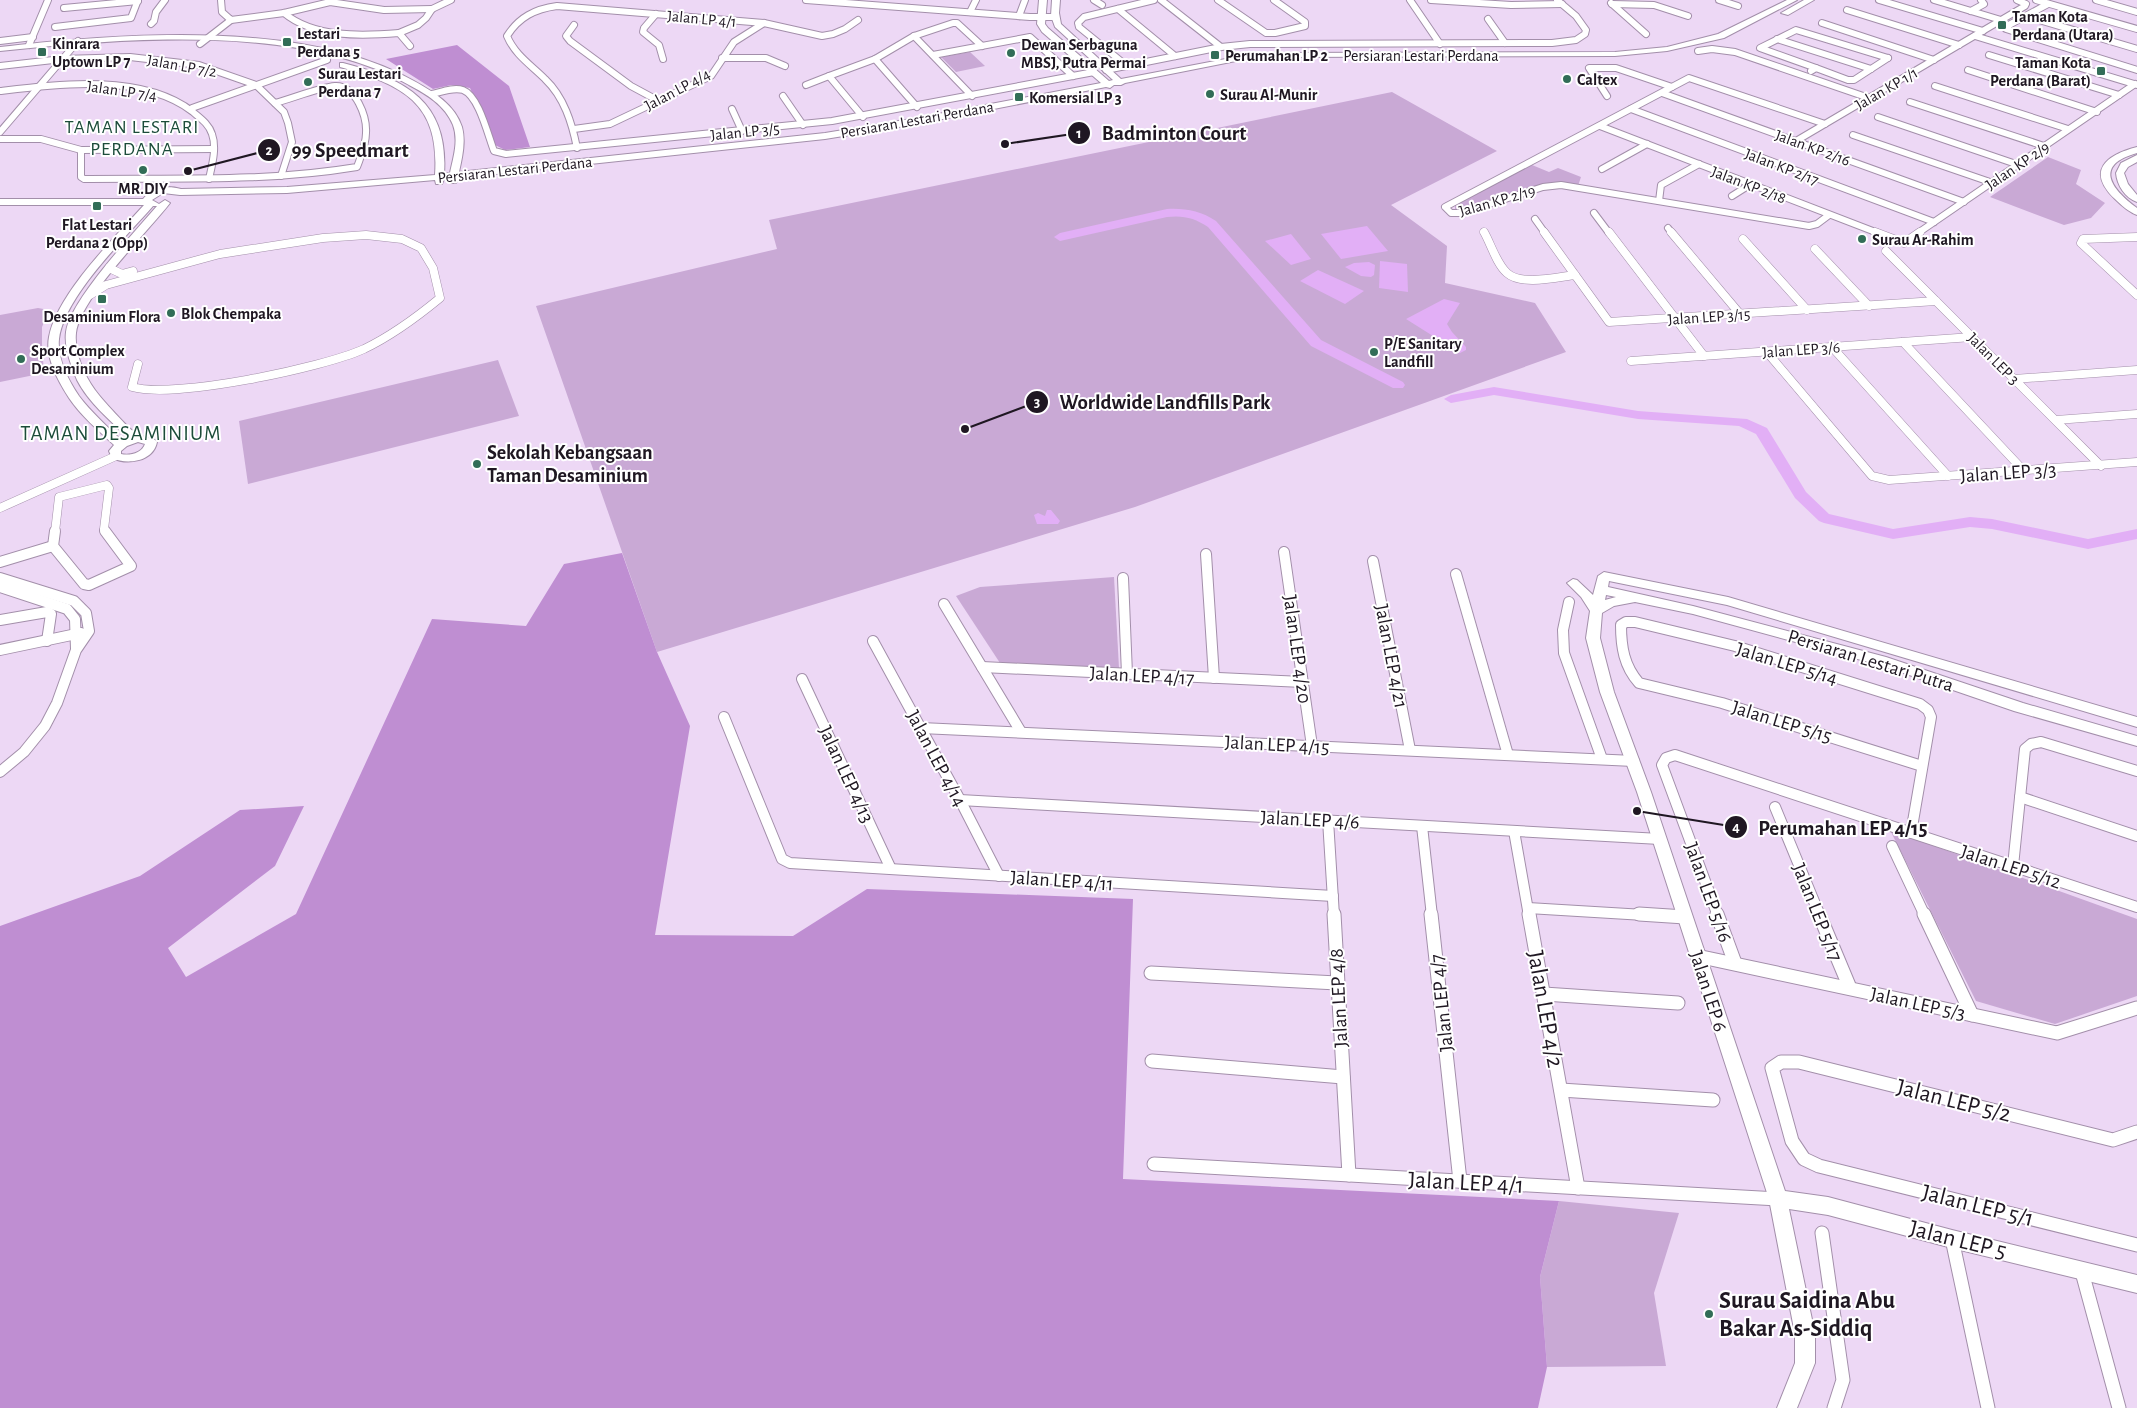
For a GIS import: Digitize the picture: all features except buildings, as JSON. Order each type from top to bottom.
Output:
[{"type":"main road","points":[[1042,0],[1041,24],[1045,30],[1100,79],[1117,85]]},
{"type":"main road","points":[[1056,0],[1054,8],[1058,25],[1106,70],[1117,85]]},
{"type":"main road","name":"Persiaran Lestari Perdana","points":[[1117,85],[1126,87],[1208,70],[1336,58],[1615,54],[1651,51],[1697,43],[1721,36],[1793,0]]},
{"type":"main road","name":"Persiaran Lestari Perdana","points":[[157,192],[171,190],[180,192],[287,190],[399,183],[833,143],[909,131],[1236,59],[1279,55],[1320,55],[1336,58],[1616,61],[1656,58],[1698,51],[1730,41],[1810,0]]},
{"type":"main road","points":[[0,54],[144,37],[209,38],[260,42],[336,54],[366,62],[392,72],[432,94],[450,111],[458,126],[458,158],[453,178]]},
{"type":"main road","points":[[0,49],[31,41],[75,44],[200,44],[259,48],[327,60],[378,76],[401,88],[422,103],[437,130],[440,141],[440,180]]},
{"type":"main road","name":"Persiaran Lestari Perdana","points":[[498,174],[825,136],[900,124],[1034,97],[1100,79]]},
{"type":"main road","points":[[2137,150],[2115,158],[2105,174],[2108,187],[2137,212]]},
{"type":"main road","points":[[458,158],[462,168],[498,174]]},
{"type":"main road","points":[[2137,158],[2124,165],[2120,173],[2123,185],[2137,199]]},
{"type":"main road","points":[[399,183],[427,174],[441,165]]},
{"type":"main road","points":[[399,183],[429,186],[498,174]]},
{"type":"main road","name":"Persiaran Lestari Perdana","points":[[149,203],[282,198],[399,183]]},
{"type":"main road","points":[[0,194],[157,192]]},
{"type":"main road","points":[[118,450],[135,439],[149,440],[151,442],[150,448],[144,453],[134,457],[123,458],[75,398],[55,355],[54,339],[57,324],[66,306],[149,203],[148,197],[157,192]]},
{"type":"main road","points":[[169,202],[179,196],[180,192]]},
{"type":"main road","points":[[0,202],[149,203]]},
{"type":"main road","points":[[1573,583],[1586,594],[1596,611],[1610,603],[1637,597]]},
{"type":"main road","name":"Persiaran Lestari Putra","points":[[1603,583],[1637,597],[1693,610],[1886,662],[2019,707],[2137,741]]},
{"type":"main road","name":"Jalan LEP 6","points":[[1603,583],[1596,611],[1593,638],[1607,692],[1634,761],[1778,1199],[1805,1334],[1805,1363],[1787,1408]]},
{"type":"main road","points":[[1885,647],[1886,662]]},
{"type":"main road","name":"Jalan LEP 5","points":[[1778,1199],[1828,1206],[2082,1272],[2137,1284]]},
{"type":"street","points":[[0,41],[31,41],[48,0]]},
{"type":"street","points":[[56,27],[131,18],[138,0],[64,8]]},
{"type":"street","points":[[151,24],[154,21],[156,12],[165,0]]},
{"type":"street","points":[[221,0],[219,7],[221,14],[231,20]]},
{"type":"street","points":[[200,44],[231,20],[284,14],[311,6],[336,2],[384,10],[432,9],[451,0]]},
{"type":"street","points":[[806,0],[883,3],[926,9],[1055,17]]},
{"type":"street","points":[[926,9],[930,0]]},
{"type":"street","points":[[970,12],[976,0]]},
{"type":"street","points":[[1019,16],[1025,0]]},
{"type":"street","points":[[1094,0],[1102,5]]},
{"type":"street","points":[[1127,66],[1078,25],[1084,17],[1154,0]]},
{"type":"street","points":[[1161,0],[1222,47]]},
{"type":"street","points":[[1218,0],[1266,32],[1275,33],[1305,26],[1305,22],[1274,0]]},
{"type":"street","points":[[1410,0],[1440,44]]},
{"type":"street","points":[[1106,70],[1222,47],[1250,44],[1560,43],[1576,40],[1586,30],[1576,16],[1560,2],[1511,5],[1431,0]]},
{"type":"street","points":[[1719,0],[1738,6]]},
{"type":"street","points":[[1879,0],[1983,31]]},
{"type":"street","points":[[1934,0],[2001,20]]},
{"type":"street","points":[[1972,11],[1984,4],[1980,0]]},
{"type":"street","name":"Jalan KP 1/1","points":[[1796,141],[2025,6],[2026,4],[2017,0]]},
{"type":"street","points":[[2036,0],[2137,29]]},
{"type":"street","points":[[2096,0],[2137,12]]},
{"type":"street","points":[[1610,2],[1654,5],[1688,16]]},
{"type":"street","points":[[1610,2],[1646,34]]},
{"type":"street","points":[[2048,4],[2007,26],[2006,29],[2010,32],[2137,70]]},
{"type":"street","name":"Jalan LP 4/1","points":[[577,148],[574,129],[560,98],[551,85],[515,52],[509,44],[507,36],[510,30],[531,12],[550,7],[764,23],[791,28],[810,36],[822,36],[844,30],[858,20]]},
{"type":"street","points":[[284,14],[294,22],[341,33],[366,35],[399,33],[415,28],[429,17],[432,9]]},
{"type":"street","points":[[1118,9],[1175,56]]},
{"type":"street","points":[[1847,10],[1959,45]]},
{"type":"street","points":[[656,14],[643,32],[659,45],[663,59]]},
{"type":"street","points":[[2026,16],[2137,49]]},
{"type":"street","points":[[1488,19],[1505,43]]},
{"type":"street","name":"Jalan LP 4/4","points":[[574,129],[610,124],[657,100],[711,76],[734,42],[764,23]]},
{"type":"street","points":[[806,85],[876,59],[914,36],[957,23],[982,46]]},
{"type":"street","points":[[1822,23],[1934,60]]},
{"type":"street","points":[[574,25],[566,36],[570,41],[631,86],[657,100]]},
{"type":"street","points":[[1791,31],[1803,31],[1888,58],[1854,80],[1760,48],[1777,39],[1791,31]]},
{"type":"street","points":[[399,33],[410,46]]},
{"type":"street","points":[[914,36],[972,96]]},
{"type":"street","points":[[1975,36],[2136,85]]},
{"type":"street","points":[[933,55],[1030,37],[1073,76]]},
{"type":"street","points":[[1777,39],[1871,69]]},
{"type":"street","points":[[0,132],[36,86],[75,44]]},
{"type":"street","points":[[1317,45],[1320,55]]},
{"type":"street","points":[[1727,45],[1727,48],[1735,52],[1869,98]]},
{"type":"street","points":[[1698,51],[1717,50],[1735,52]]},
{"type":"street","name":"Jalan LP 7/2","points":[[0,66],[105,56],[159,59],[204,66],[256,85],[284,112],[292,139],[281,176]]},
{"type":"street","points":[[1989,56],[2119,96]]},
{"type":"street","points":[[722,58],[766,58],[784,66]]},
{"type":"street","points":[[876,59],[917,106]]},
{"type":"street","points":[[192,108],[327,60]]},
{"type":"street","points":[[1607,96],[1589,68],[1616,68],[1672,87]]},
{"type":"street","points":[[1802,75],[1816,68]]},
{"type":"street","points":[[1968,70],[2096,112]]},
{"type":"street","points":[[829,76],[863,117]]},
{"type":"street","name":"Jalan LP 3/5","points":[[432,94],[459,89],[468,92],[482,118],[493,150],[498,153],[577,148],[803,125],[863,117],[1073,76],[1100,79]]},
{"type":"street","name":"Jalan KP 2/19","points":[[1824,124],[1696,78],[1684,80],[1444,207],[1451,213],[1461,213],[1550,185],[1561,185],[1809,226],[1817,224],[1829,215]]},
{"type":"street","name":"Jalan LP 7/4","points":[[0,91],[36,86],[79,84],[111,86],[147,91],[192,108],[211,129],[214,149],[209,179]]},
{"type":"street","name":"Jalan KP 2/9","points":[[1898,242],[1904,243],[2016,164],[2136,85]]},
{"type":"street","points":[[80,150],[82,179],[209,179],[281,176],[349,170],[357,167],[366,130],[355,97],[348,90],[341,86],[335,86],[275,102]]},
{"type":"street","points":[[1024,86],[1034,97]]},
{"type":"street","points":[[1935,86],[2068,129]]},
{"type":"street","name":"Jalan KP 2/16","points":[[1662,93],[1964,202]]},
{"type":"street","points":[[783,96],[803,125]]},
{"type":"street","points":[[1910,102],[2044,146]]},
{"type":"street","points":[[732,109],[742,131]]},
{"type":"street","name":"Jalan KP 2/17","points":[[1631,109],[1934,222]]},
{"type":"street","points":[[1878,117],[2016,164]]},
{"type":"street","name":"Jalan KP 2/18","points":[[1600,126],[1898,242]]},
{"type":"street","points":[[1853,135],[1990,182]]},
{"type":"street","points":[[0,139],[26,137],[45,139],[80,150],[214,149]]},
{"type":"street","points":[[1602,169],[1647,144]]},
{"type":"street","points":[[2127,153],[2137,158]]},
{"type":"street","points":[[1659,201],[1661,185],[1699,164]]},
{"type":"street","points":[[157,192],[168,179]]},
{"type":"street","points":[[1732,196],[1751,184]]},
{"type":"street","points":[[135,439],[97,400],[83,381],[72,351],[71,333],[74,320],[109,268],[169,202]]},
{"type":"street","points":[[1594,213],[1704,356]]},
{"type":"street","name":"Jalan LEP 3/15","points":[[1535,218],[1609,322],[1936,301]]},
{"type":"street","points":[[1668,228],[1740,314]]},
{"type":"street","points":[[1484,232],[1507,272],[1514,277],[1522,279],[1575,275]]},
{"type":"street","points":[[109,268],[122,274],[226,248],[349,236],[391,238],[415,244],[422,251],[433,269],[439,288],[440,298],[425,311],[366,348],[322,364],[220,383],[142,391],[135,390],[132,387],[138,364]]},
{"type":"street","points":[[2137,237],[2082,239],[2081,243],[2137,295]]},
{"type":"street","points":[[1743,239],[1807,310]]},
{"type":"street","points":[[90,295],[106,285],[220,254],[271,248],[286,243]]},
{"type":"street","points":[[1815,249],[1868,306]]},
{"type":"street","name":"Jalan LEP 3","points":[[1886,250],[2101,466]]},
{"type":"street","name":"Jalan LEP 3/6","points":[[1631,361],[1972,337]]},
{"type":"street","points":[[1902,342],[2024,471]]},
{"type":"street","points":[[1832,347],[1948,476]]},
{"type":"street","name":"Jalan LEP 3/3","points":[[1766,351],[1872,476],[1879,479],[1889,480],[2137,462]]},
{"type":"street","points":[[2014,379],[2137,370]]},
{"type":"street","points":[[2056,420],[2137,414]]},
{"type":"street","points":[[0,508],[118,450]]},
{"type":"street","points":[[107,485],[109,488],[104,529],[131,566],[89,585],[84,584],[53,546],[59,497],[107,485]]},
{"type":"street","points":[[0,562],[53,546]]},
{"type":"street","name":"Jalan LEP 4/20","points":[[1284,552],[1312,746]]},
{"type":"street","points":[[1206,554],[1214,678]]},
{"type":"street","name":"Jalan LEP 4/21","points":[[1373,561],[1410,750]]},
{"type":"street","points":[[1456,574],[1508,755]]},
{"type":"street","points":[[0,578],[74,601],[86,613],[90,631],[76,650]]},
{"type":"street","points":[[1123,578],[1127,674]]},
{"type":"street","name":"Persiaran Lestari Putra","points":[[1603,583],[1728,601],[2137,722]]},
{"type":"street","points":[[0,587],[67,609],[75,619],[77,634],[76,650],[57,703],[45,726],[24,752],[0,772]]},
{"type":"street","points":[[1569,602],[1563,630],[1564,653],[1602,759]]},
{"type":"street","points":[[944,604],[1021,732]]},
{"type":"street","points":[[0,620],[47,612],[51,614],[47,641]]},
{"type":"street","name":"Jalan LEP 5/15","points":[[1636,622],[1626,622],[1621,625],[1621,647],[1631,675],[1639,683],[1722,703],[1922,766]]},
{"type":"street","name":"Jalan LEP 5/14","points":[[1636,622],[1735,646],[1920,704],[1928,710],[1931,717],[1922,766]]},
{"type":"street","points":[[0,650],[90,631]]},
{"type":"street","name":"Jalan LEP 4/14","points":[[873,641],[960,800],[998,876]]},
{"type":"street","name":"Jalan LEP 4/17","points":[[982,667],[1303,682]]},
{"type":"street","name":"Jalan LEP 4/13","points":[[802,679],[891,869]]},
{"type":"street","name":"Jalan LEP 4/11","points":[[724,717],[782,859],[790,863],[1333,896]]},
{"type":"street","name":"Jalan LEP 4/15","points":[[921,728],[1634,761]]},
{"type":"street","points":[[2013,866],[2026,749],[2031,744],[2041,742],[2137,771]]},
{"type":"street","name":"Jalan LEP 5/12","points":[[1662,765],[1666,758],[1675,755],[2137,907]]},
{"type":"street","name":"Jalan LEP 5/16","points":[[1662,765],[1735,963]]},
{"type":"street","points":[[1911,833],[1922,766]]},
{"type":"street","points":[[2020,797],[2137,836]]},
{"type":"street","name":"Jalan LEP 4/6","points":[[960,800],[1660,839]]},
{"type":"street","name":"Jalan LEP 5/17","points":[[1775,807],[1850,988]]},
{"type":"street","name":"Jalan LEP 4/8","points":[[1328,820],[1348,1175]]},
{"type":"street","name":"Jalan LEP 4/7","points":[[1422,826],[1460,1182]]},
{"type":"street","name":"Jalan LEP 4/2","points":[[1514,831],[1578,1188]]},
{"type":"street","points":[[1892,846],[1972,1015]]},
{"type":"street","points":[[1528,908],[1685,917]]},
{"type":"street","name":"Jalan LEP 5/3","points":[[1697,956],[2058,1033],[2137,1008]]},
{"type":"street","points":[[1151,973],[1338,983]]},
{"type":"street","points":[[1544,994],[1678,1003]]},
{"type":"street","points":[[1152,1061],[1343,1077]]},
{"type":"street","name":"Jalan LEP 5/2","points":[[1819,1166],[1804,1159],[1792,1141],[1772,1068],[1780,1062],[1799,1062],[2113,1140],[2137,1132]]},
{"type":"street","points":[[1561,1090],[1713,1100]]},
{"type":"street","name":"Jalan LEP 4/1","points":[[1154,1164],[1778,1199]]},
{"type":"street","name":"Jalan LEP 5/1","points":[[1819,1166],[2137,1245]]},
{"type":"street","points":[[1822,1232],[1843,1380],[1834,1408]]},
{"type":"street","points":[[1952,1239],[1988,1408]]},
{"type":"street","points":[[2082,1272],[2119,1408]]},
{"type":"shaded area","points":[[457,45],[509,86],[530,147],[505,150],[495,145],[470,88],[451,85],[433,89],[386,59]]},
{"type":"shaded area","points":[[970,52],[985,66],[956,72],[941,57]]},
{"type":"shaded area","points":[[1392,92],[1497,151],[1391,205],[1447,246],[1445,283],[1535,303],[1566,352],[1135,507],[657,652],[536,306],[777,249],[769,220]]},
{"type":"shaded area","points":[[2048,157],[2081,170],[2076,184],[2105,203],[2091,218],[2064,225],[1990,197]]},
{"type":"shaded area","points":[[1532,165],[1549,172],[1558,168],[1581,177],[1578,186],[1548,184],[1455,210],[1455,204]]},
{"type":"shaded area","points":[[1367,226],[1388,251],[1341,259],[1321,234]]},
{"type":"shaded area","points":[[1291,234],[1311,259],[1291,265],[1265,241]]},
{"type":"shaded area","points":[[1380,261],[1407,264],[1408,292],[1379,288]]},
{"type":"shaded area","points":[[1369,262],[1375,265],[1374,275],[1371,277],[1361,276],[1345,267],[1354,263]]},
{"type":"shaded area","points":[[1318,270],[1364,291],[1345,304],[1300,281]]},
{"type":"shaded area","points":[[1444,299],[1460,303],[1447,324],[1466,347],[1466,350],[1460,353],[1406,319]]},
{"type":"shaded area","name":"Sport Complex Desaminium","points":[[38,308],[49,310],[42,327],[44,373],[0,382],[0,315]]},
{"type":"shaded area","points":[[498,360],[519,416],[248,484],[239,421]]},
{"type":"shaded area","points":[[1047,510],[1051,510],[1060,521],[1058,524],[1037,524],[1034,515],[1038,513],[1045,516]]},
{"type":"shaded area","points":[[622,553],[657,652],[690,726],[655,935],[793,936],[867,889],[1133,899],[1123,1179],[1559,1201],[1540,1277],[1547,1367],[1538,1408],[0,1408],[0,926],[140,876],[240,810],[304,806],[275,866],[168,948],[186,977],[296,914],[432,619],[526,626],[564,564]]},
{"type":"shaded area","points":[[1114,577],[1119,668],[1000,663],[956,596],[980,587]]},
{"type":"shaded area","points":[[1890,830],[2137,919],[2137,996],[2055,1024],[1976,1001]]},
{"type":"shaded area","points":[[1559,1201],[1679,1213],[1654,1293],[1666,1366],[1547,1367],[1540,1277]]},
{"type":"waterway","points":[[1060,237],[1167,213],[1179,212],[1202,218],[1212,224],[1316,343],[1398,385]]},
{"type":"waterway","points":[[1451,399],[1494,391],[1638,415],[1742,422],[1762,431],[1800,495],[1824,518],[1893,534],[1970,522],[1992,524],[2088,544],[2137,534]]},
{"type":"place","name":"Taman Kota Perdana (Utara)","points":[[2002,25]]},
{"type":"place","name":"Lestari Perdana 5","points":[[287,42]]},
{"type":"place","name":"Kinrara Uptown LP 7","points":[[42,52]]},
{"type":"place","name":"Dewan Serbaguna MBSJ, Putra Permai","points":[[1011,53]]},
{"type":"place","name":"Perumahan LP 2","points":[[1215,55]]},
{"type":"place","name":"Taman Kota Perdana (Barat)","points":[[2101,71]]},
{"type":"place","name":"Caltex","points":[[1567,79]]},
{"type":"place","name":"Surau Lestari Perdana 7","points":[[308,82]]},
{"type":"place","name":"Surau Al-Munir","points":[[1210,94]]},
{"type":"place","name":"Komersial LP 3","points":[[1019,97]]},
{"type":"place","name":"Badminton Court","points":[[1005,144]]},
{"type":"place","name":"MR.DIY","points":[[143,170]]},
{"type":"place","name":"99 Speedmart","points":[[188,171]]},
{"type":"place","name":"Flat Lestari Perdana 2 (Opp)","points":[[97,206]]},
{"type":"place","name":"Surau Ar-Rahim","points":[[1862,239]]},
{"type":"place","name":"Desaminium Flora","points":[[102,299]]},
{"type":"place","name":"Blok Chempaka","points":[[171,313]]},
{"type":"place","name":"P/E Sanitary Landfill","points":[[1374,352]]},
{"type":"place","name":"Sport Complex Desaminium","points":[[21,359]]},
{"type":"place","name":"Worldwide Landfills Park","points":[[965,429]]},
{"type":"place","name":"Sekolah Kebangsaan Taman Desaminium","points":[[477,464]]},
{"type":"place","name":"Perumahan LEP 4/15","points":[[1637,811]]},
{"type":"place","name":"Surau Saidina Abu Bakar As-Siddiq","points":[[1709,1314]]},
{"type":"district","name":"TAMAN LESTARI PERDANA","points":[[132,137]]},
{"type":"district","name":"TAMAN DESAMINIUM","points":[[121,433]]}]
